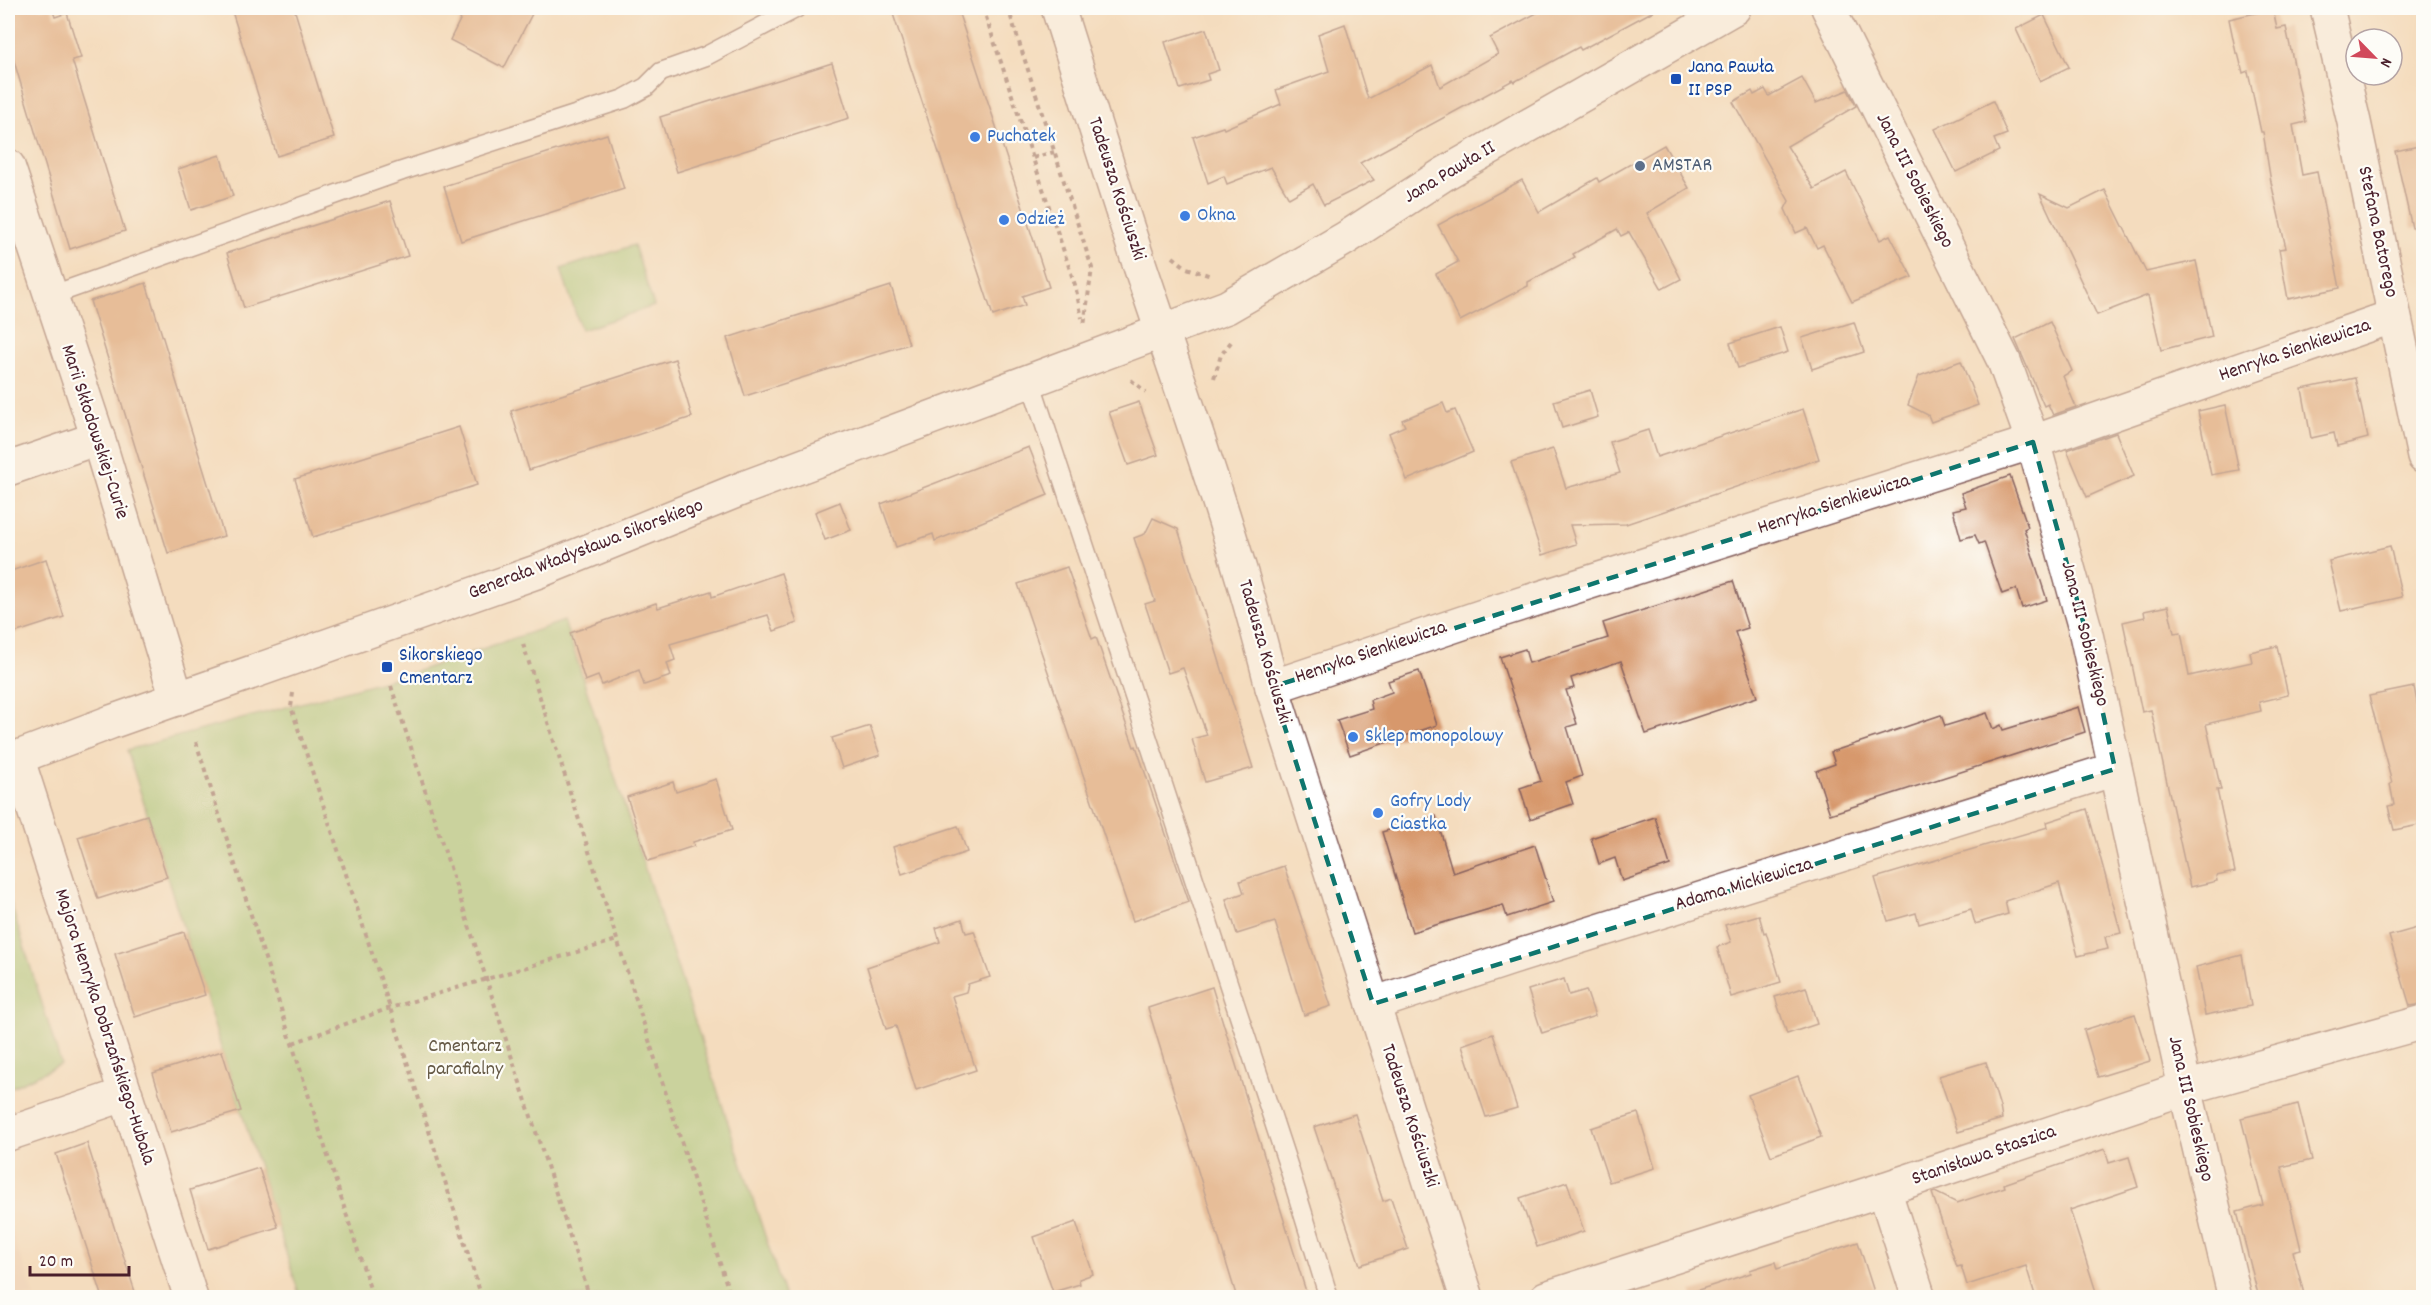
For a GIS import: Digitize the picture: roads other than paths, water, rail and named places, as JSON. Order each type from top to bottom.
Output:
[{"type":"street","name":"Tadeusza Kościuszki","points":[[1058,8],[1229,533],[1258,629],[1272,687],[1467,1298]]},
{"type":"street","name":"Jana Pawła II","points":[[1162,330],[1227,307],[1346,238],[1444,174],[1734,8]]},
{"type":"street","name":"Jana III Sobieskiego","points":[[1828,8],[2004,361],[2033,442],[2084,625],[2185,1088],[2235,1298]]},
{"type":"street","name":"Stefana Batorego","points":[[2327,8],[2354,122],[2424,457]]},
{"type":"street","name":"Marii Skłodowskiej-Curie","points":[[8,166],[98,438],[177,699]]},
{"type":"street","name":"Henryka Sienkiewicza","points":[[1272,687],[1486,615],[2033,442],[2394,316]]},
{"type":"street","name":"Generała Władysława Sikorskiego","points":[[12,759],[539,571],[746,487],[1162,330]]},
{"type":"street","points":[[8,469],[98,438]]},
{"type":"street","name":"Majora Henryka Dobrzańskiego-Hubala","points":[[12,759],[126,1094],[191,1298]]},
{"type":"street","name":"Adama Mickiewicza","points":[[1373,1004],[2115,769]]},
{"type":"street","name":"Stanisława Staszica","points":[[1546,1298],[1884,1190],[2185,1088],[2424,1022]]},
{"type":"street","points":[[8,1134],[126,1094]]},
{"type":"street","points":[[1884,1190],[1919,1298]]},
{"type":"lane","points":[[50,296],[402,171],[624,99],[646,87],[661,72],[706,56],[796,8]]},
{"type":"lane","points":[[1030,380],[1289,1168],[1329,1298]]},
{"type":"place","name":"Jana Pawła II PSP","points":[[1676,79]]},
{"type":"place","name":"Puchatek","points":[[975,137]]},
{"type":"place","name":"AMSTAR","points":[[1640,166]]},
{"type":"place","name":"Okna","points":[[1185,216]]},
{"type":"place","name":"Odzież","points":[[1004,220]]},
{"type":"place","name":"Sikorskiego Cmentarz","points":[[387,667]]},
{"type":"place","name":"Sklep monopolowy","points":[[1353,737]]},
{"type":"place","name":"Gofry Lody Ciastka","points":[[1378,813]]},
{"type":"park label","name":"Cmentarz parafialny","points":[[465,1058]]}]
